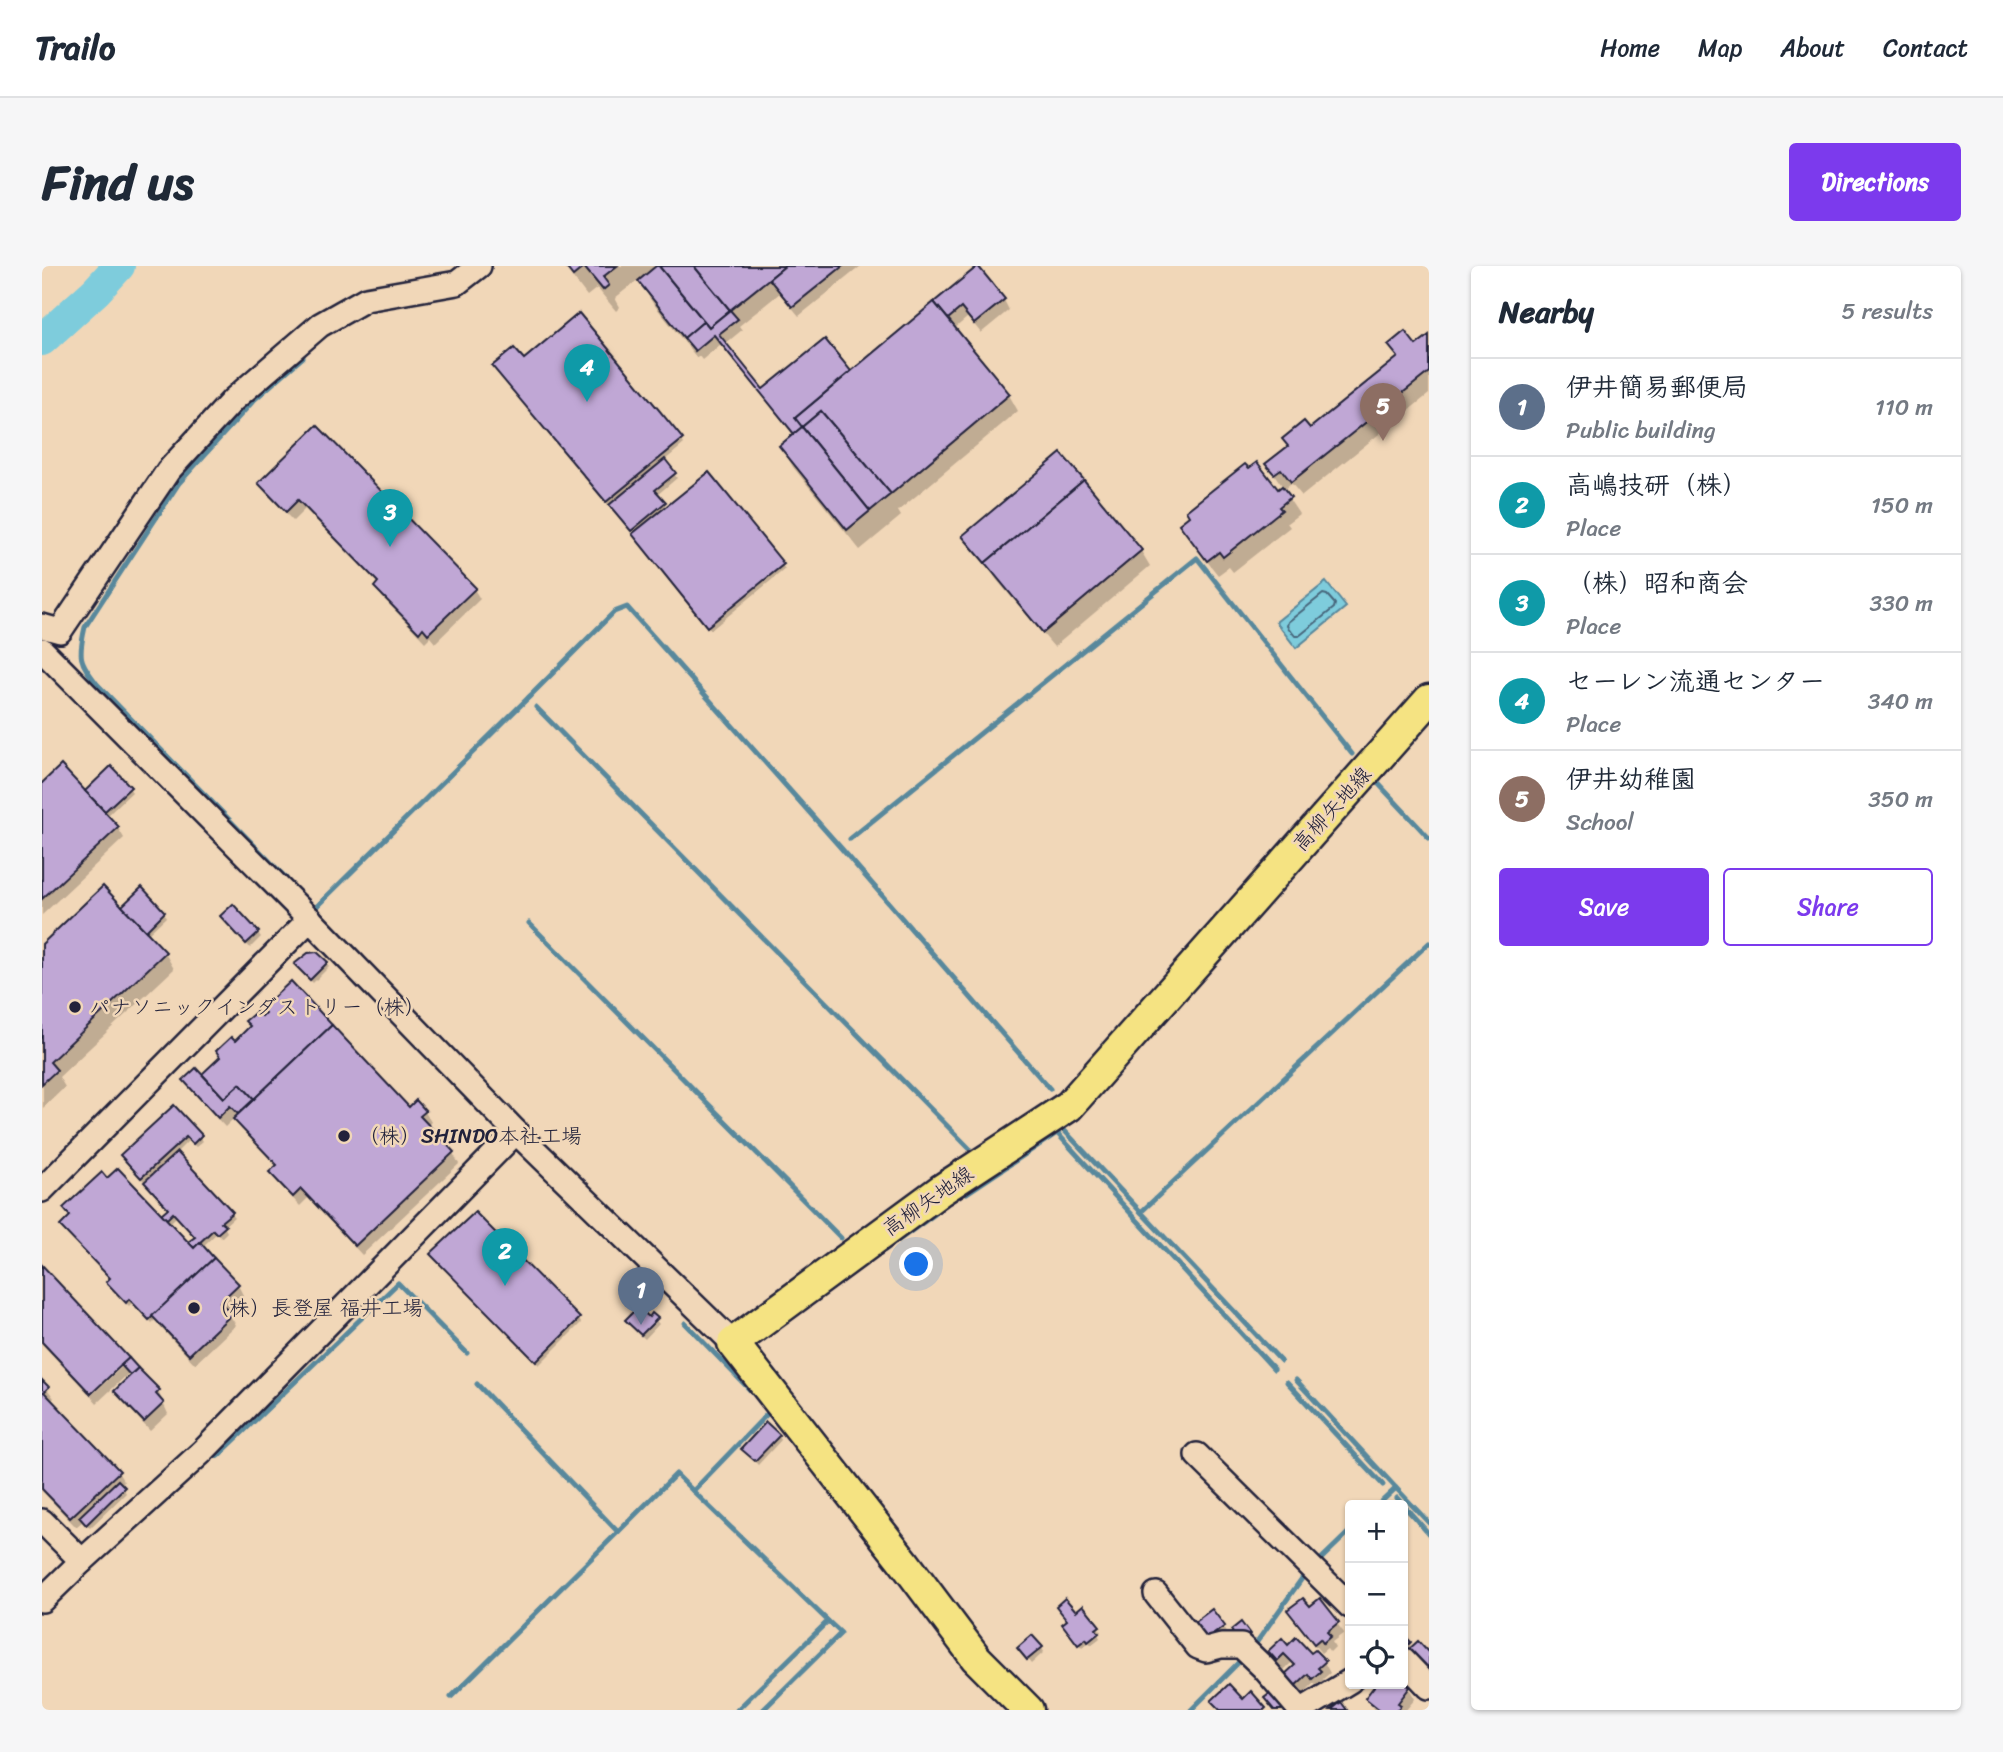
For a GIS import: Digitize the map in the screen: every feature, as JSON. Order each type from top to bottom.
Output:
[{"type":"main road","name":"高柳矢地線","points":[[733,1343],[940,1190],[1069,1106],[1429,700]]},
{"type":"main road","points":[[733,1343],[976,1658],[1028,1710]]},
{"type":"street","points":[[42,626],[60,631],[168,471],[233,400],[320,325],[366,299],[457,283],[479,266]]},
{"type":"street","points":[[42,650],[310,919],[516,1132],[733,1343]]},
{"type":"street","points":[[42,1190],[310,919]]},
{"type":"street","points":[[42,1600],[203,1451],[516,1132]]},
{"type":"street","points":[[1197,1455],[1345,1601]]},
{"type":"street","points":[[42,1521],[82,1561]]},
{"type":"street","points":[[1156,1594],[1198,1647],[1206,1650],[1221,1646],[1241,1646],[1301,1710],[1345,1684]]},
{"type":"street","points":[[1408,1665],[1429,1687]]},
{"type":"water","points":[[1326,582],[1346,607],[1296,648],[1276,622]]},
{"type":"building","points":[[565,266],[617,266],[603,277],[609,285],[603,290],[584,267],[573,276]]},
{"type":"building","points":[[659,266],[704,321],[684,338],[638,281]]},
{"type":"building","points":[[659,266],[694,266],[730,310],[709,327]]},
{"type":"building","points":[[694,266],[785,266],[730,310]]},
{"type":"building","points":[[785,266],[843,266],[792,307],[769,279]]},
{"type":"building","points":[[978,266],[1005,299],[974,324],[961,308],[948,319],[934,302]]},
{"type":"building","points":[[934,302],[1010,394],[891,494],[821,411],[802,427],[795,418]]},
{"type":"building","points":[[730,310],[738,319],[719,334],[763,389],[825,339],[851,371],[795,418],[802,427],[794,434],[714,335],[695,351],[684,338],[704,321],[709,327]]},
{"type":"building","points":[[579,313],[683,439],[606,502],[492,366],[514,348],[524,359]]},
{"type":"building","points":[[1405,331],[1416,345],[1429,335],[1429,372],[1291,482],[1281,469],[1274,474],[1265,464],[1288,446],[1282,439],[1304,421],[1310,428],[1398,357],[1388,345]]},
{"type":"building","points":[[821,411],[891,494],[870,511],[802,427]]},
{"type":"building","points":[[317,425],[476,588],[428,634],[423,628],[419,633],[374,587],[378,582],[298,500],[286,512],[258,483]]},
{"type":"building","points":[[802,427],[870,511],[847,530],[779,446]]},
{"type":"building","points":[[1061,453],[1084,480],[985,563],[962,536]]},
{"type":"building","points":[[665,459],[676,473],[655,490],[666,502],[631,531],[609,505]]},
{"type":"building","points":[[1257,462],[1278,489],[1282,486],[1291,497],[1279,507],[1282,510],[1223,557],[1219,552],[1207,561],[1179,524],[1189,516],[1186,511],[1245,464],[1249,468]]},
{"type":"building","points":[[709,472],[784,564],[707,627],[632,534]]},
{"type":"building","points":[[1084,480],[1142,550],[1043,633],[985,563]]},
{"type":"building","points":[[61,765],[119,827],[42,899],[42,783]]},
{"type":"building","points":[[111,766],[131,787],[105,811],[85,791]]},
{"type":"building","name":"パナソニックインダストリー（株）","points":[[103,886],[166,952],[50,1062],[57,1070],[42,1084],[42,944]]},
{"type":"building","points":[[142,887],[165,912],[146,931],[122,906]]},
{"type":"building","points":[[233,904],[259,932],[246,944],[220,916]]},
{"type":"building","points":[[317,952],[328,962],[310,980],[294,964],[308,953]]},
{"type":"building","points":[[291,981],[332,1025],[254,1099],[240,1084],[224,1098],[202,1074],[220,1057],[216,1051],[231,1037],[235,1041],[250,1026],[245,1021],[257,1011],[262,1016],[265,1013],[261,1009]]},
{"type":"building","name":"（株）SHINDO本社工場","points":[[332,1025],[409,1107],[416,1100],[426,1111],[420,1116],[454,1152],[355,1246],[301,1189],[293,1197],[269,1172],[277,1165],[233,1119]]},
{"type":"building","points":[[196,1068],[224,1098],[240,1084],[254,1099],[238,1114],[230,1106],[218,1118],[183,1080]]},
{"type":"building","points":[[174,1105],[202,1135],[193,1144],[186,1137],[141,1178],[120,1155]]},
{"type":"building","points":[[177,1152],[233,1212],[221,1222],[226,1226],[217,1234],[213,1230],[194,1248],[188,1242],[195,1237],[173,1213],[167,1219],[161,1214],[168,1208],[144,1182]]},
{"type":"building","points":[[118,1168],[194,1248],[200,1242],[214,1258],[149,1320],[129,1299],[126,1303],[106,1282],[110,1278],[60,1226],[70,1216],[63,1208],[102,1172],[107,1178]]},
{"type":"building","points":[[475,1212],[580,1318],[536,1362],[430,1254]]},
{"type":"building","name":"（株）長登屋 福井工場","points":[[214,1258],[239,1284],[220,1302],[232,1314],[189,1355],[152,1316]]},
{"type":"building","points":[[42,1265],[129,1358],[91,1394],[42,1342]]},
{"type":"building","points":[[638,1307],[649,1317],[652,1313],[658,1318],[641,1335],[625,1320]]},
{"type":"building","points":[[129,1358],[138,1368],[130,1375],[121,1365]]},
{"type":"building","points":[[138,1368],[160,1390],[156,1394],[164,1403],[144,1422],[114,1391]]},
{"type":"building","points":[[42,1380],[49,1387],[44,1392],[120,1471],[70,1518],[42,1489]]},
{"type":"building","points":[[766,1422],[780,1435],[755,1461],[741,1449]]},
{"type":"building","points":[[118,1480],[125,1487],[86,1525],[79,1517]]},
{"type":"building","points":[[1065,1598],[1076,1611],[1083,1605],[1100,1626],[1096,1629],[1099,1633],[1088,1642],[1086,1639],[1078,1645],[1062,1624],[1067,1620],[1056,1606]]},
{"type":"building","points":[[1303,1598],[1310,1606],[1320,1598],[1339,1622],[1327,1632],[1331,1636],[1323,1643],[1320,1639],[1314,1644],[1287,1610]]},
{"type":"building","points":[[1212,1609],[1225,1626],[1204,1641],[1192,1624]]},
{"type":"building","points":[[1241,1622],[1250,1634],[1240,1642],[1231,1630]]},
{"type":"building","points":[[1032,1635],[1043,1647],[1027,1660],[1017,1648]]},
{"type":"building","points":[[1296,1637],[1311,1653],[1315,1650],[1326,1661],[1318,1668],[1321,1671],[1312,1679],[1308,1674],[1294,1687],[1283,1676],[1295,1665],[1284,1654],[1277,1661],[1268,1651],[1282,1638],[1288,1645]]},
{"type":"building","points":[[1418,1641],[1429,1653],[1429,1674],[1408,1652]]},
{"type":"building","points":[[1229,1684],[1243,1699],[1251,1691],[1266,1708],[1220,1710],[1211,1701]]},
{"type":"building","points":[[1410,1687],[1398,1703],[1401,1705],[1397,1710],[1380,1710],[1365,1698],[1372,1689]]},
{"type":"building","points":[[1276,1689],[1289,1706],[1285,1710],[1274,1710],[1264,1698]]},
{"type":"building","points":[[1341,1702],[1347,1710],[1331,1710]]},
{"type":"waterway","points":[[42,340],[119,266]]},
{"type":"waterway","points":[[286,878],[97,684],[83,664],[81,645],[85,627],[179,483],[255,399],[303,357]]},
{"type":"waterway","points":[[850,839],[1197,558],[1352,754]]},
{"type":"waterway","points":[[528,698],[614,612],[627,607],[1050,1089]]},
{"type":"waterway","points":[[315,908],[530,696]]},
{"type":"waterway","points":[[536,707],[969,1148]]},
{"type":"waterway","points":[[1375,780],[1429,838]]},
{"type":"waterway","points":[[529,923],[841,1238]]},
{"type":"waterway","points":[[1141,1212],[1429,943]]},
{"type":"waterway","points":[[967,1193],[1062,1128],[1281,1361]]},
{"type":"waterway","points":[[1057,1133],[1274,1369]]},
{"type":"waterway","points":[[885,1250],[935,1214]]},
{"type":"waterway","points":[[218,1456],[398,1283],[467,1353]]},
{"type":"waterway","points":[[685,1323],[754,1394]]},
{"type":"waterway","points":[[1296,1380],[1396,1488]]},
{"type":"waterway","points":[[1287,1382],[1383,1485]]},
{"type":"waterway","points":[[451,1697],[618,1532],[477,1384]]},
{"type":"waterway","points":[[618,1532],[676,1474],[693,1491],[771,1410],[769,1408]]},
{"type":"waterway","points":[[1383,1500],[1396,1488],[1407,1500]]},
{"type":"waterway","points":[[693,1491],[828,1621],[737,1710]]},
{"type":"waterway","points":[[1397,1498],[1429,1534]]},
{"type":"waterway","points":[[1408,1501],[1429,1523]]},
{"type":"waterway","points":[[1319,1561],[1345,1536]]},
{"type":"waterway","points":[[1254,1646],[1303,1577]]},
{"type":"waterway","points":[[763,1710],[841,1633],[828,1621]]},
{"type":"waterway","points":[[1191,1710],[1243,1658]]},
{"type":"place","name":"セーレン流通センター","points":[[587,402]]},
{"type":"place","name":"伊井幼稚園","points":[[1383,441]]},
{"type":"place","name":"（株）昭和商会","points":[[390,547]]},
{"type":"place","name":"パナソニックインダストリー（株）","points":[[75,1007]]},
{"type":"place","name":"（株）SHINDO本社工場","points":[[344,1136]]},
{"type":"place","name":"高嶋技研（株）","points":[[505,1286]]},
{"type":"place","name":"（株）長登屋 福井工場","points":[[194,1308]]},
{"type":"place","name":"伊井簡易郵便局","points":[[641,1325]]}]
